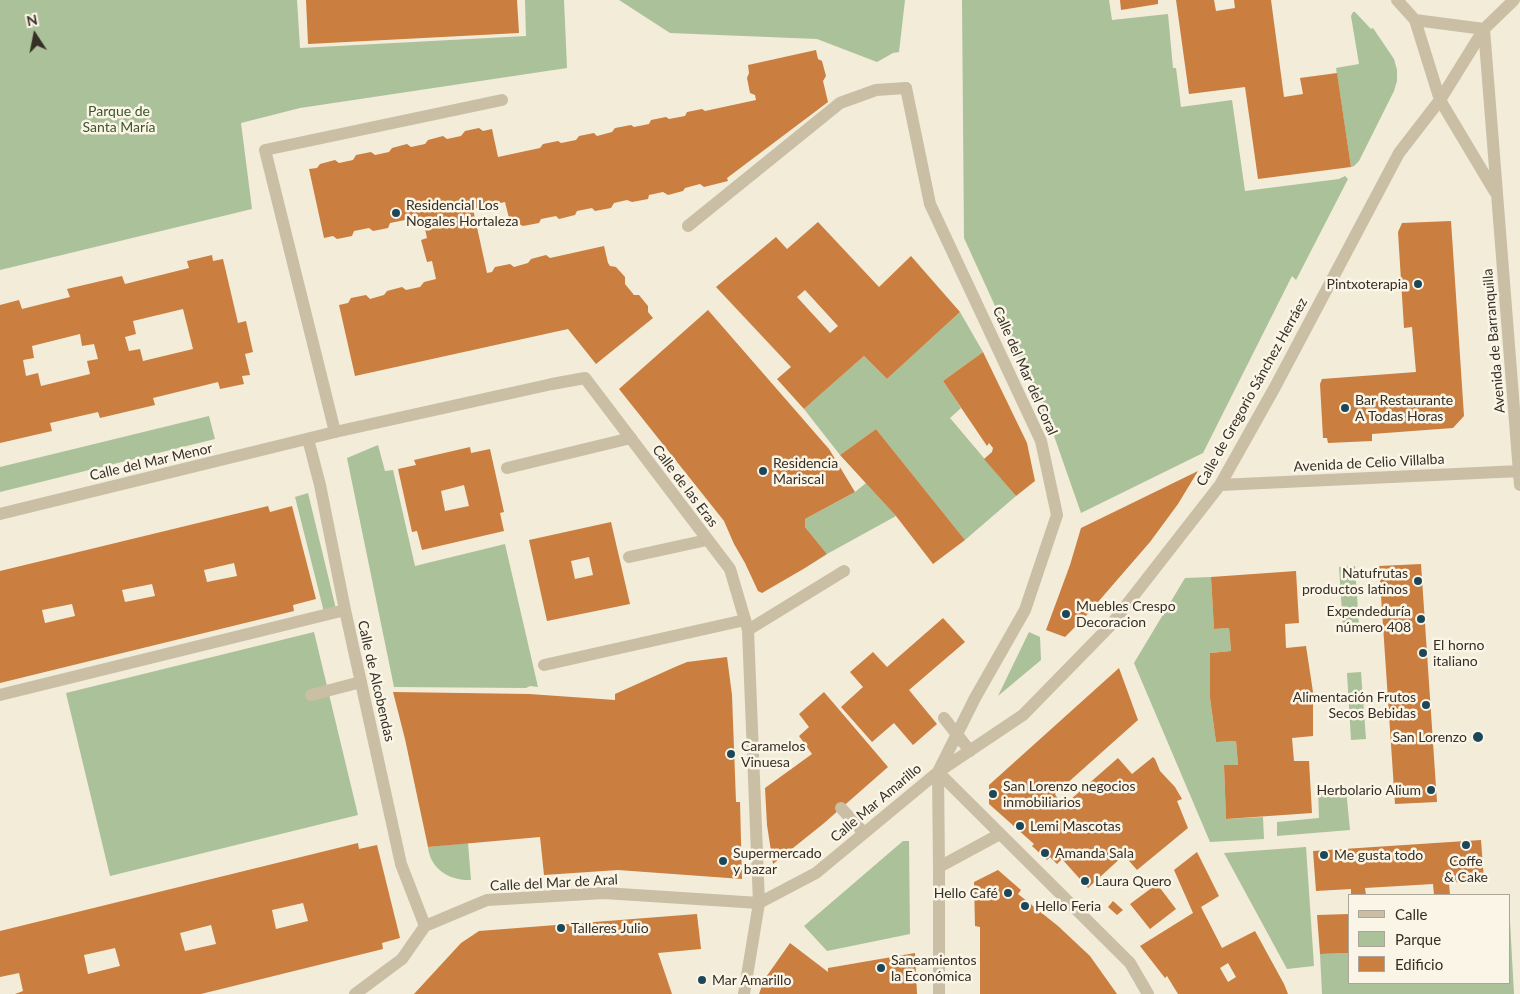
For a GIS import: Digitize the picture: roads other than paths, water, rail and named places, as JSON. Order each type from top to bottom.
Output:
[{"type":"street","points":[[1397,0],[1415,20],[1484,29]]},
{"type":"street","name":"Calle de Gregorio Sánchez Herráez","points":[[938,772],[1023,716],[1110,626],[1220,485],[1276,387],[1399,153],[1440,100],[1484,29],[1514,0]]},
{"type":"street","name":"Avenida de Barranquilla","points":[[1415,20],[1440,100],[1497,194]]},
{"type":"street","name":"Avenida de Barranquilla","points":[[1484,29],[1520,485]]},
{"type":"street","name":"Calle del Mar del Coral","points":[[688,226],[840,103],[876,90],[906,88],[930,204],[1041,440],[1057,515],[1025,610],[975,698],[938,772]]},
{"type":"street","points":[[334,432],[265,150],[502,100]]},
{"type":"street","name":"Calle de las Eras","points":[[308,439],[585,378],[730,569],[746,625],[759,903]]},
{"type":"street","points":[[507,468],[631,438]]},
{"type":"street","name":"Calle del Mar Menor","points":[[0,514],[308,439]]},
{"type":"street","name":"Calle de Alcobendas","points":[[308,439],[320,485],[345,610],[401,864],[425,926]]},
{"type":"street","name":"Avenida de Celio Villalba","points":[[1220,485],[1520,471]]},
{"type":"street","points":[[629,557],[707,540]]},
{"type":"street","points":[[544,665],[746,625],[844,571]]},
{"type":"street","points":[[0,695],[345,610]]},
{"type":"street","points":[[311,694],[361,682]]},
{"type":"street","points":[[944,718],[970,751]]},
{"type":"street","points":[[938,772],[1130,963],[1148,994]]},
{"type":"street","points":[[938,772],[940,867],[939,994]]},
{"type":"street","name":"Calle Mar Amarillo","points":[[759,903],[816,873],[938,772]]},
{"type":"street","points":[[841,808],[864,833]]},
{"type":"street","points":[[940,867],[1000,834]]},
{"type":"street","name":"Calle del Mar de Aral","points":[[425,926],[487,900],[604,893],[759,903]]},
{"type":"street","points":[[744,994],[759,903]]},
{"type":"street","points":[[355,994],[402,959],[425,926]]},
{"type":"place","name":"Residencial Los Nogales Hortaleza","points":[[396,213]]},
{"type":"place","name":"Pintxoterapia","points":[[1418,284]]},
{"type":"place","name":"Bar Restaurante A Todas Horas","points":[[1345,408]]},
{"type":"place","name":"Residencia Mariscal","points":[[763,471]]},
{"type":"place","name":"Natufrutas productos latinos","points":[[1418,581]]},
{"type":"place","name":"Muebles Crespo Decoracion","points":[[1066,614]]},
{"type":"place","name":"Expendeduría número 408","points":[[1421,619]]},
{"type":"place","name":"El horno italiano","points":[[1423,653]]},
{"type":"place","name":"Alimentación Frutos Secos Bebidas","points":[[1426,705]]},
{"type":"place","name":"San Lorenzo","points":[[1478,737]]},
{"type":"place","name":"Caramelos Vinuesa","points":[[731,754]]},
{"type":"place","name":"Herbolario Alium","points":[[1431,790]]},
{"type":"place","name":"San Lorenzo negocios inmobiliarios","points":[[993,794]]},
{"type":"place","name":"Lemi Mascotas","points":[[1020,826]]},
{"type":"place","name":"Coffe & Cake","points":[[1466,845]]},
{"type":"place","name":"Amanda Sala","points":[[1045,853]]},
{"type":"place","name":"Me gusta todo","points":[[1324,855]]},
{"type":"place","name":"Supermercado y bazar","points":[[723,861]]},
{"type":"place","name":"Laura Quero","points":[[1085,881]]},
{"type":"place","name":"Hello Café","points":[[1008,893]]},
{"type":"place","name":"Hello Feria","points":[[1025,906]]},
{"type":"place","name":"Talleres Julio","points":[[561,928]]},
{"type":"place","name":"Saneamientos la Económica","points":[[881,968]]},
{"type":"place","name":"Mar Amarillo","points":[[702,980]]},
{"type":"park label","name":"Parque de Santa María","points":[[119,120]]}]
